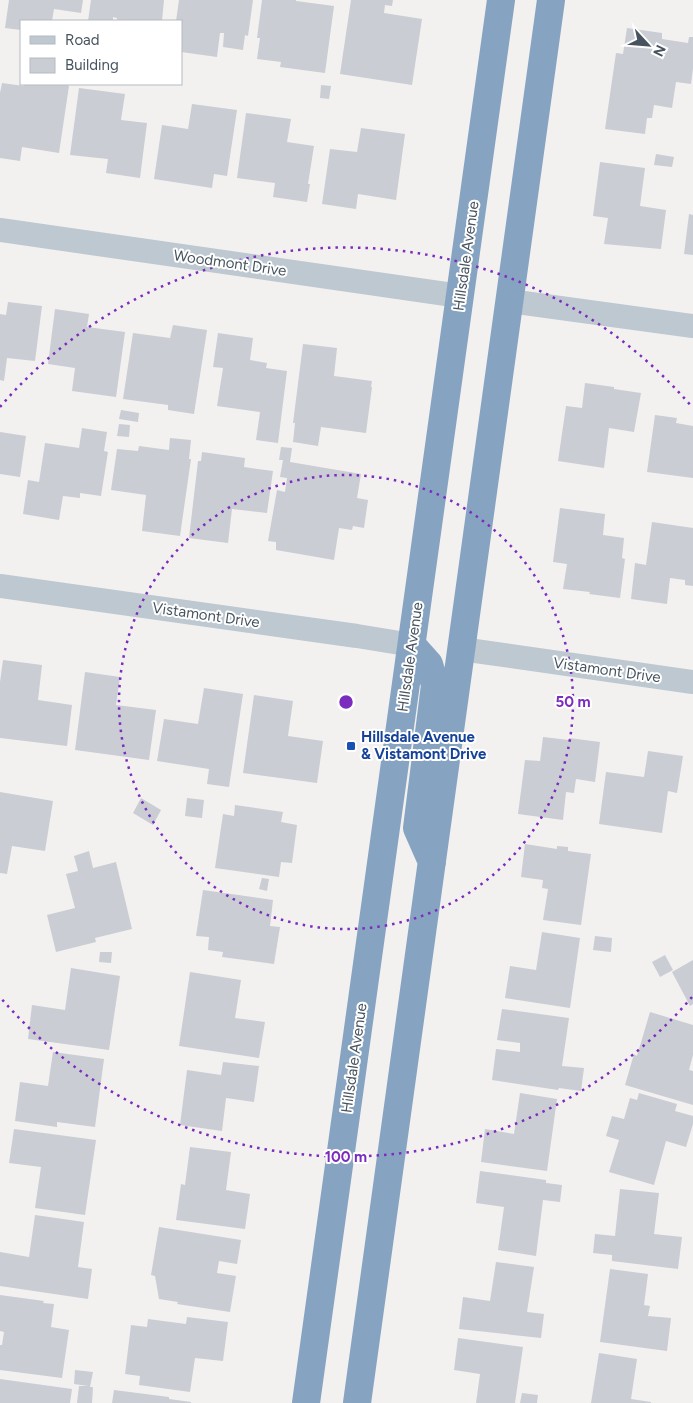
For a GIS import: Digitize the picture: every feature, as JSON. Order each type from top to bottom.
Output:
[{"type":"highway","name":"Hillsdale Avenue","points":[[306,1403],[501,0]]},
{"type":"highway","points":[[357,1403],[551,0]]},
{"type":"highway","points":[[412,645],[429,664],[435,685],[417,828],[432,862]]},
{"type":"street","name":"Woodmont Drive","points":[[0,230],[460,296]]},
{"type":"street","points":[[509,300],[693,326]]},
{"type":"street","name":"Vistamont Drive","points":[[0,586],[412,645]]},
{"type":"street","name":"Vistamont Drive","points":[[461,649],[693,682]]},
{"type":"building","points":[[9,0],[83,0],[81,13],[54,9],[52,20],[20,20],[20,30],[5,28]]},
{"type":"building","points":[[91,0],[164,0],[162,20],[117,20],[117,18],[113,17],[113,20],[88,20]]},
{"type":"building","points":[[179,0],[253,0],[248,36],[245,35],[243,50],[223,47],[224,33],[220,33],[217,57],[182,52],[182,20],[176,20]]},
{"type":"building","points":[[262,0],[296,0],[334,6],[325,73],[280,67],[281,62],[257,59],[260,38],[257,38]]},
{"type":"building","points":[[351,0],[393,0],[392,6],[385,5],[384,13],[422,19],[412,85],[340,74]]},
{"type":"building","points":[[627,28],[662,33],[662,39],[688,43],[689,37],[693,37],[691,84],[676,82],[672,108],[654,105],[652,118],[647,118],[645,134],[605,129],[616,53],[623,54]]},
{"type":"building","points":[[2,83],[24,86],[68,85],[59,153],[22,147],[20,161],[0,158],[0,93]]},
{"type":"building","points":[[321,85],[331,86],[329,99],[320,98]]},
{"type":"building","points":[[79,88],[125,94],[121,120],[147,123],[140,178],[106,173],[108,159],[70,155]]},
{"type":"building","points":[[192,104],[237,110],[227,176],[214,174],[212,188],[154,179],[162,125],[188,129]]},
{"type":"building","points":[[246,113],[291,119],[287,142],[314,146],[307,202],[273,197],[275,183],[237,178]]},
{"type":"building","points":[[361,128],[405,134],[396,200],[358,194],[356,209],[322,204],[330,149],[357,152]]},
{"type":"building","points":[[656,154],[674,157],[672,167],[654,165]]},
{"type":"building","points":[[600,162],[645,168],[640,206],[666,210],[661,249],[604,244],[608,218],[593,216]]},
{"type":"building","points":[[689,214],[693,215],[693,255],[684,254]]},
{"type":"building","points":[[8,302],[42,306],[35,361],[7,358],[4,381],[0,380],[0,314],[6,315]]},
{"type":"building","points":[[55,309],[89,314],[87,327],[125,332],[116,397],[72,391],[75,368],[48,364]]},
{"type":"building","points":[[173,325],[207,330],[194,414],[168,410],[168,405],[123,399],[133,333],[170,338]]},
{"type":"building","points":[[218,333],[253,338],[250,360],[267,363],[266,368],[287,371],[278,443],[256,440],[260,412],[217,406],[223,368],[213,367]]},
{"type":"building","points":[[303,344],[337,348],[334,376],[372,381],[366,433],[321,427],[318,446],[293,442],[295,423],[293,423]]},
{"type":"building","points":[[585,383],[641,393],[634,432],[609,428],[604,468],[558,461],[566,406],[582,408]]},
{"type":"building","points":[[121,410],[139,413],[138,422],[119,419]]},
{"type":"building","points":[[655,415],[677,418],[676,423],[693,426],[693,478],[647,472]]},
{"type":"building","points":[[119,424],[130,425],[129,437],[117,436]]},
{"type":"building","points":[[82,428],[107,432],[104,451],[108,452],[101,496],[80,493],[80,498],[63,496],[59,520],[23,514],[28,480],[39,482],[45,443],[79,448]]},
{"type":"building","points":[[0,432],[26,436],[20,477],[0,474]]},
{"type":"building","points":[[170,438],[191,440],[189,459],[191,459],[180,536],[142,531],[146,495],[111,490],[117,449],[138,451],[139,446],[169,450]]},
{"type":"building","points":[[281,447],[292,448],[290,462],[361,474],[357,498],[368,500],[364,528],[353,526],[352,530],[339,528],[334,560],[276,550],[276,542],[268,541],[277,490],[285,492],[287,478],[280,477],[283,460],[279,460]]},
{"type":"building","points":[[202,452],[245,458],[244,467],[273,471],[267,513],[232,509],[228,543],[189,538],[198,461],[201,461]]},
{"type":"building","points":[[560,508],[605,514],[603,535],[624,538],[622,558],[625,559],[620,598],[563,589],[567,564],[553,562]]},
{"type":"building","points":[[652,522],[693,528],[693,586],[685,585],[685,580],[670,578],[667,604],[631,599],[635,563],[646,565]]},
{"type":"building","points":[[3,660],[42,665],[38,700],[72,705],[67,746],[0,738],[0,682]]},
{"type":"building","points":[[85,672],[120,677],[116,705],[156,710],[149,760],[75,750]]},
{"type":"building","points":[[204,688],[243,694],[229,787],[207,784],[209,769],[157,761],[164,719],[198,724]]},
{"type":"building","points":[[254,695],[293,701],[288,736],[323,741],[317,783],[243,773]]},
{"type":"building","points":[[543,737],[600,742],[595,782],[576,779],[574,793],[566,792],[563,820],[518,814],[525,760],[540,761]]},
{"type":"building","points":[[648,751],[683,756],[677,793],[668,791],[662,833],[599,824],[606,772],[644,777]]},
{"type":"building","points":[[0,792],[53,801],[45,851],[12,846],[7,874],[0,873]]},
{"type":"building","points":[[141,798],[161,810],[153,825],[133,813]]},
{"type":"building","points":[[187,798],[204,800],[202,818],[185,816]]},
{"type":"building","points":[[235,805],[283,812],[281,822],[297,825],[292,863],[281,862],[279,877],[215,868],[223,814],[234,816]]},
{"type":"building","points":[[525,844],[557,849],[557,846],[568,847],[568,851],[591,854],[581,925],[543,920],[548,889],[542,888],[543,880],[521,877]]},
{"type":"building","points":[[89,851],[93,868],[116,862],[132,929],[95,938],[96,942],[56,952],[47,915],[75,908],[66,874],[78,871],[74,856]]},
{"type":"building","points":[[262,878],[269,879],[267,891],[259,889]]},
{"type":"building","points":[[203,890],[273,900],[270,926],[280,927],[274,964],[222,957],[223,952],[208,950],[209,937],[196,936]]},
{"type":"building","points":[[542,932],[580,938],[570,1008],[505,998],[510,966],[536,970]]},
{"type":"building","points":[[595,936],[612,938],[611,952],[593,950]]},
{"type":"building","points":[[100,952],[112,952],[111,963],[99,962]]},
{"type":"building","points":[[665,955],[673,970],[660,977],[652,962]]},
{"type":"building","points":[[693,960],[693,1004],[690,1006],[672,972]]},
{"type":"building","points":[[71,968],[120,976],[109,1050],[28,1039],[32,1005],[65,1010]]},
{"type":"building","points":[[190,972],[241,980],[235,1018],[265,1022],[259,1058],[179,1046]]},
{"type":"building","points":[[502,1009],[569,1018],[562,1066],[584,1068],[581,1091],[559,1088],[558,1090],[492,1080],[496,1049],[520,1052],[520,1043],[497,1040]]},
{"type":"building","points":[[650,1012],[693,1025],[693,1055],[689,1070],[693,1071],[693,1105],[625,1085],[634,1054],[637,1056]]},
{"type":"building","points":[[53,1052],[104,1059],[95,1127],[57,1122],[57,1127],[15,1121],[20,1082],[48,1086]]},
{"type":"building","points":[[223,1062],[259,1066],[254,1102],[226,1098],[222,1131],[180,1125],[187,1070],[221,1075]]},
{"type":"building","points":[[520,1093],[557,1099],[547,1171],[481,1162],[485,1129],[514,1134]]},
{"type":"building","points":[[639,1093],[677,1104],[675,1111],[693,1116],[693,1124],[686,1147],[666,1141],[654,1185],[609,1172],[619,1140],[606,1136],[612,1116],[624,1119],[630,1098],[637,1100]]},
{"type":"building","points":[[14,1129],[96,1140],[85,1215],[35,1208],[41,1167],[9,1163]]},
{"type":"building","points":[[190,1147],[231,1152],[226,1190],[250,1194],[245,1229],[176,1220],[181,1184],[185,1185]]},
{"type":"building","points":[[480,1171],[546,1180],[546,1183],[562,1185],[560,1202],[543,1200],[536,1256],[498,1250],[504,1207],[476,1203]]},
{"type":"building","points":[[620,1189],[659,1193],[654,1234],[682,1237],[678,1269],[612,1261],[612,1255],[593,1253],[595,1234],[615,1236]]},
{"type":"building","points":[[35,1215],[84,1222],[78,1267],[92,1269],[88,1299],[0,1286],[0,1252],[29,1257]]},
{"type":"building","points":[[159,1227],[241,1240],[237,1264],[219,1261],[217,1273],[236,1276],[230,1312],[177,1304],[178,1302],[159,1299],[155,1276],[151,1275]]},
{"type":"building","points":[[496,1262],[534,1267],[527,1312],[544,1314],[541,1338],[459,1329],[463,1297],[490,1301]]},
{"type":"building","points":[[610,1269],[648,1274],[644,1305],[650,1306],[648,1316],[671,1318],[667,1351],[600,1342]]},
{"type":"building","points":[[0,1295],[54,1304],[51,1327],[69,1330],[62,1378],[0,1370],[0,1345],[2,1345],[4,1332],[0,1331]]},
{"type":"building","points":[[187,1317],[228,1322],[223,1361],[195,1358],[190,1392],[139,1385],[140,1376],[125,1374],[131,1325],[147,1327],[148,1319],[186,1324]]},
{"type":"building","points":[[458,1338],[523,1347],[515,1403],[476,1403],[480,1374],[454,1370]]},
{"type":"building","points":[[599,1353],[637,1359],[631,1399],[651,1403],[591,1403]]},
{"type":"building","points":[[75,1370],[93,1372],[90,1387],[93,1387],[92,1403],[77,1403],[79,1386],[88,1386],[74,1384]]},
{"type":"building","points":[[0,1379],[72,1389],[70,1403],[0,1403]]},
{"type":"building","points":[[114,1390],[169,1397],[169,1399],[191,1403],[112,1403]]},
{"type":"building","points":[[522,1393],[538,1395],[537,1403],[520,1403]]},
{"type":"place","name":"Hillsdale Avenue & Vistamont Drive","points":[[351,746]]}]
